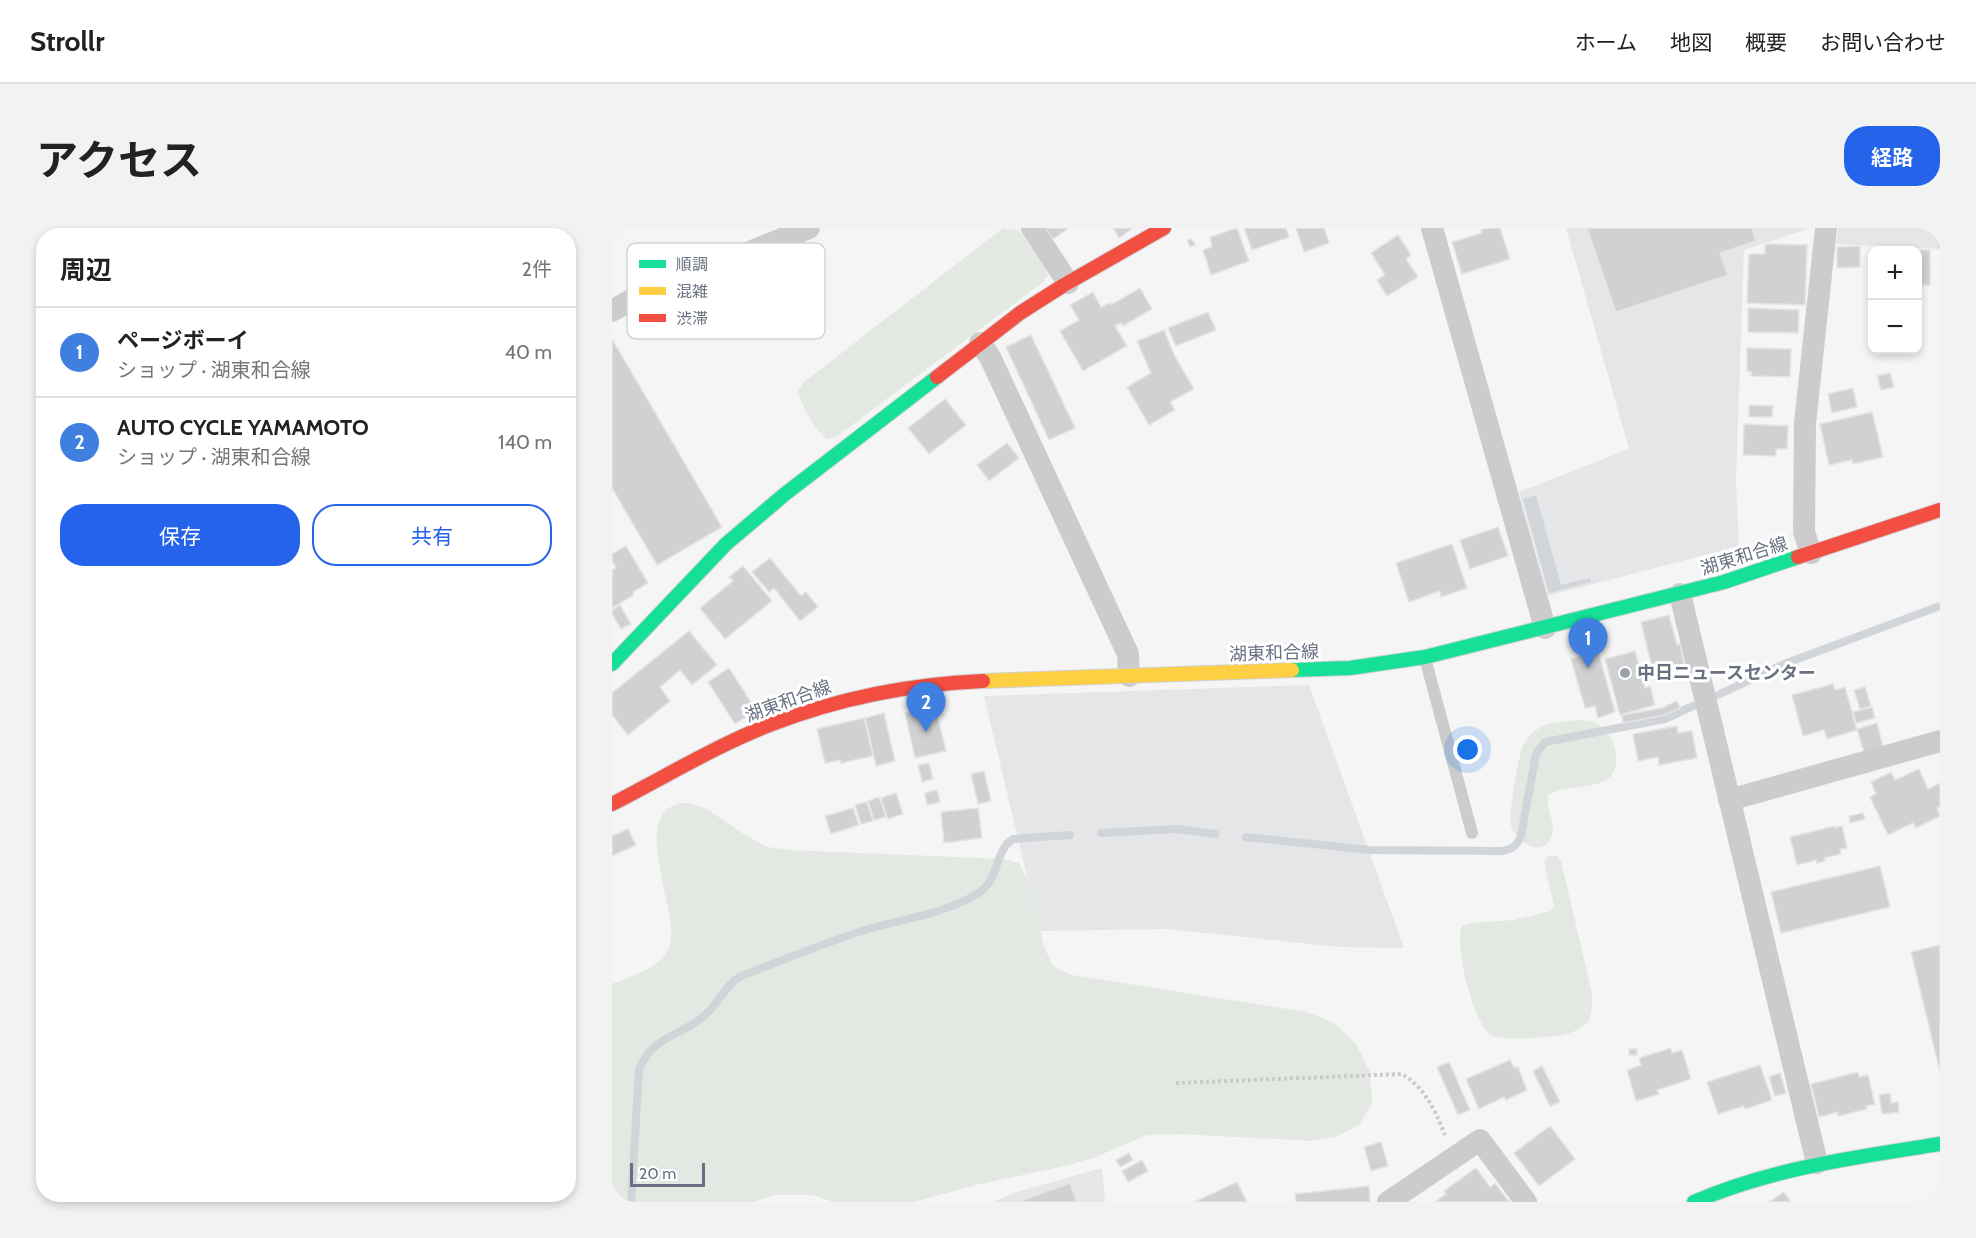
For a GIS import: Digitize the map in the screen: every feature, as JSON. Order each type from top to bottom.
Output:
[{"type":"main road","points":[[612,664],[709,562],[752,521],[1020,313],[1164,228]]},
{"type":"main road","name":"湖東和合線","points":[[612,804],[741,737],[782,720],[834,703],[899,688],[1350,668],[1425,657],[1680,594],[1940,510]]},
{"type":"main road","points":[[1694,1202],[1761,1175],[1817,1163],[1940,1144]]},
{"type":"street","points":[[772,243],[809,228]]},
{"type":"street","points":[[1032,228],[1068,283]]},
{"type":"street","points":[[1432,228],[1545,628]]},
{"type":"street","points":[[1811,553],[1804,532],[1805,423],[1826,228]]},
{"type":"street","points":[[612,310],[627,302]]},
{"type":"street","points":[[980,343],[990,357],[1128,654],[1129,676]]},
{"type":"street","points":[[1680,594],[1817,1163]]},
{"type":"street","points":[[1729,800],[1940,741]]},
{"type":"street","points":[[1388,1202],[1480,1140],[1526,1202]]},
{"type":"lane","points":[[1425,657],[1472,833]]},
{"type":"path","points":[[1176,1083],[1402,1074],[1414,1082],[1425,1094],[1455,1157]]},
{"type":"shaded area","points":[[1003,228],[1019,230],[1045,268],[1048,276],[1043,282],[836,437],[827,439],[822,435],[802,403],[798,390],[804,382]]},
{"type":"shaded area","points":[[1566,228],[1810,228],[1744,250],[1736,480],[1739,546],[1548,596],[1519,492],[1629,449]]},
{"type":"shaded area","points":[[1838,228],[1940,228],[1940,249],[1922,248],[1922,246],[1836,244]]},
{"type":"shaded area","points":[[1536,495],[1561,585],[1590,578],[1591,582],[1549,593],[1523,499]]},
{"type":"shaded area","points":[[1309,685],[1404,948],[1340,947],[1167,929],[1040,931],[984,696]]},
{"type":"shaded area","points":[[1576,720],[1593,722],[1607,732],[1616,752],[1614,772],[1604,781],[1596,784],[1548,795],[1553,826],[1552,836],[1543,847],[1530,846],[1514,832],[1510,820],[1522,748],[1526,740],[1540,727]]},
{"type":"shaded area","points":[[689,803],[707,809],[767,847],[790,850],[1005,859],[1019,863],[1028,881],[1045,949],[1053,966],[1072,975],[1307,1012],[1334,1023],[1356,1044],[1370,1072],[1372,1104],[1359,1125],[1336,1137],[1310,1141],[1180,1134],[1147,1135],[1096,1157],[1069,1165],[976,1185],[914,1202],[833,1202],[812,1195],[774,1195],[754,1202],[612,1202],[612,984],[652,967],[669,948],[671,934],[657,849],[657,830],[663,814],[675,805]]},
{"type":"shaded area","points":[[1549,855],[1557,856],[1561,861],[1592,993],[1590,1017],[1582,1027],[1563,1035],[1529,1038],[1497,1037],[1484,1028],[1472,1001],[1463,966],[1460,936],[1462,926],[1470,923],[1514,920],[1551,911],[1554,907],[1545,860]]},
{"type":"shaded area","points":[[1102,1168],[1105,1202],[992,1202],[1020,1191]]},
{"type":"building","points":[[1045,228],[1069,228],[1053,239]]},
{"type":"building","points":[[1113,228],[1133,228],[1119,238]]},
{"type":"building","points":[[1237,228],[1249,261],[1211,275],[1203,250],[1212,247],[1210,237]]},
{"type":"building","points":[[1244,228],[1286,228],[1289,237],[1252,250]]},
{"type":"building","points":[[1296,228],[1324,228],[1329,243],[1304,252]]},
{"type":"building","points":[[1500,228],[1510,259],[1462,274],[1452,242],[1482,233],[1481,230]]},
{"type":"building","points":[[1587,228],[1752,228],[1756,241],[1720,253],[1728,275],[1616,312]]},
{"type":"building","points":[[1938,228],[1940,228],[1940,248],[1937,248]]},
{"type":"building","points":[[1398,235],[1411,255],[1406,259],[1418,277],[1387,296],[1377,280],[1385,275],[1371,253]]},
{"type":"building","points":[[1192,239],[1195,245],[1190,247],[1187,240]]},
{"type":"building","points":[[1765,244],[1807,245],[1805,305],[1747,303],[1749,254],[1765,254]]},
{"type":"building","points":[[1860,246],[1860,267],[1837,268],[1837,247]]},
{"type":"building","points":[[1922,250],[1930,250],[1930,285],[1922,285]]},
{"type":"building","points":[[1140,288],[1152,309],[1123,326],[1121,323],[1115,326],[1127,346],[1083,371],[1060,331],[1079,320],[1070,305],[1093,292],[1101,307],[1110,303],[1111,305]]},
{"type":"building","points":[[1748,308],[1799,310],[1798,333],[1748,332]]},
{"type":"building","points":[[1208,312],[1216,330],[1176,346],[1168,328]]},
{"type":"building","points":[[1164,330],[1174,355],[1194,389],[1170,402],[1175,410],[1149,425],[1127,387],[1151,373],[1137,341]]},
{"type":"building","points":[[1031,335],[1075,428],[1049,440],[1006,347]]},
{"type":"building","points":[[612,339],[722,527],[657,565],[612,488]]},
{"type":"building","points":[[1747,348],[1791,349],[1790,377],[1751,376],[1752,372],[1747,371]]},
{"type":"building","points":[[1890,373],[1894,387],[1881,390],[1877,376]]},
{"type":"building","points":[[1853,388],[1857,407],[1832,413],[1828,394]]},
{"type":"building","points":[[945,399],[966,425],[929,454],[908,428]]},
{"type":"building","points":[[1749,405],[1773,406],[1772,417],[1749,417]]},
{"type":"building","points":[[1872,412],[1883,457],[1853,464],[1852,460],[1829,465],[1820,424]]},
{"type":"building","points":[[1744,424],[1788,426],[1787,449],[1776,449],[1776,456],[1743,455]]},
{"type":"building","points":[[1007,443],[1019,458],[989,481],[977,465]]},
{"type":"building","points":[[1498,527],[1508,556],[1470,569],[1460,540]]},
{"type":"building","points":[[1452,544],[1467,588],[1441,597],[1440,591],[1409,602],[1396,563]]},
{"type":"building","points":[[626,546],[648,583],[633,592],[634,595],[612,608],[612,570],[616,568],[612,554]]},
{"type":"building","points":[[770,558],[801,596],[806,592],[818,607],[800,621],[774,588],[769,592],[752,572]]},
{"type":"building","points":[[743,566],[772,601],[725,639],[700,608],[733,581],[729,577]]},
{"type":"building","points":[[620,605],[631,624],[621,629],[612,614],[612,610]]},
{"type":"building","points":[[1669,615],[1677,645],[1680,644],[1686,673],[1655,680],[1641,622]]},
{"type":"building","points":[[689,631],[717,665],[692,685],[680,670],[660,687],[670,701],[628,735],[612,715],[612,693]]},
{"type":"building","points":[[1598,651],[1615,712],[1598,718],[1595,706],[1585,708],[1571,659]]},
{"type":"building","name":"中日ニュースセンター","points":[[1635,651],[1645,688],[1650,686],[1655,705],[1620,715],[1605,659]]},
{"type":"building","points":[[729,668],[756,710],[735,724],[708,682]]},
{"type":"building","points":[[1833,684],[1835,690],[1845,687],[1857,730],[1827,739],[1824,730],[1803,736],[1792,695]]},
{"type":"building","points":[[1865,687],[1871,706],[1860,709],[1854,690]]},
{"type":"building","points":[[1677,701],[1680,708],[1664,715],[1623,723],[1622,715],[1662,708]]},
{"type":"building","points":[[935,706],[946,751],[915,758],[905,713]]},
{"type":"building","points":[[1872,707],[1875,718],[1856,723],[1853,712]]},
{"type":"building","points":[[884,713],[895,761],[876,766],[865,718]]},
{"type":"building","points":[[864,718],[873,756],[841,763],[840,760],[825,763],[817,729]]},
{"type":"building","points":[[1877,723],[1884,750],[1865,755],[1857,729]]},
{"type":"building","points":[[1677,726],[1678,733],[1692,731],[1697,758],[1659,765],[1658,757],[1638,761],[1633,734]]},
{"type":"building","points":[[929,763],[933,779],[922,782],[918,765]]},
{"type":"building","points":[[1919,769],[1928,789],[1940,783],[1940,807],[1937,808],[1940,816],[1916,828],[1913,823],[1888,835],[1870,797],[1876,794],[1871,782],[1891,772],[1895,780]]},
{"type":"building","points":[[984,771],[991,801],[978,804],[971,774]]},
{"type":"building","points":[[937,790],[940,802],[927,805],[925,793]]},
{"type":"building","points":[[896,793],[903,814],[888,819],[881,798]]},
{"type":"building","points":[[879,797],[886,817],[874,820],[868,801]]},
{"type":"building","points":[[867,802],[873,821],[861,824],[855,805]]},
{"type":"building","points":[[853,808],[859,825],[831,834],[825,816]]},
{"type":"building","points":[[978,808],[982,838],[944,843],[941,812]]},
{"type":"building","points":[[1863,813],[1865,819],[1850,823],[1849,816]]},
{"type":"building","points":[[1834,826],[1835,828],[1842,826],[1847,848],[1840,849],[1841,854],[1824,858],[1825,861],[1817,863],[1816,860],[1797,865],[1790,837]]},
{"type":"building","points":[[628,829],[636,845],[612,856],[612,836]]},
{"type":"building","points":[[1880,866],[1890,907],[1781,933],[1771,892]]},
{"type":"building","points":[[1940,945],[1940,1072],[1911,952]]},
{"type":"building","points":[[1671,1048],[1672,1053],[1682,1050],[1691,1079],[1657,1090],[1659,1094],[1636,1101],[1627,1070],[1641,1065],[1639,1058]]},
{"type":"building","points":[[1629,1049],[1637,1049],[1637,1055],[1629,1055]]},
{"type":"building","points":[[1510,1060],[1514,1068],[1518,1067],[1527,1090],[1506,1100],[1504,1097],[1479,1109],[1466,1079]]},
{"type":"building","points":[[1449,1062],[1470,1110],[1458,1115],[1437,1067]]},
{"type":"building","points":[[1760,1065],[1772,1100],[1745,1109],[1744,1106],[1718,1114],[1707,1082]]},
{"type":"building","points":[[1542,1066],[1560,1102],[1550,1106],[1533,1071]]},
{"type":"building","points":[[1858,1072],[1859,1077],[1868,1075],[1875,1104],[1866,1106],[1867,1109],[1838,1116],[1838,1112],[1819,1117],[1811,1084]]},
{"type":"building","points":[[1780,1073],[1786,1093],[1775,1096],[1769,1077]]},
{"type":"building","points":[[1890,1093],[1891,1103],[1898,1102],[1899,1112],[1882,1114],[1879,1095]]},
{"type":"building","points":[[1550,1126],[1575,1159],[1539,1186],[1514,1153]]},
{"type":"building","points":[[1381,1142],[1388,1166],[1371,1171],[1364,1147]]},
{"type":"building","points":[[1129,1153],[1133,1160],[1120,1167],[1116,1160]]},
{"type":"building","points":[[1142,1160],[1148,1171],[1128,1182],[1122,1171]]},
{"type":"building","points":[[1476,1168],[1490,1187],[1495,1183],[1509,1202],[1435,1202],[1446,1194],[1444,1191]]},
{"type":"building","points":[[1237,1182],[1247,1202],[1194,1202]]},
{"type":"building","points":[[1070,1183],[1077,1202],[1018,1202]]},
{"type":"building","points":[[1369,1186],[1370,1202],[1296,1202],[1295,1194]]},
{"type":"building","points":[[1784,1192],[1791,1202],[1769,1202]]},
{"type":"waterway","points":[[1718,695],[1784,664],[1940,606]]},
{"type":"waterway","points":[[1246,837],[1370,850],[1506,850],[1516,845],[1521,836],[1536,754],[1545,742],[1665,719],[1693,706]]},
{"type":"waterway","points":[[1101,833],[1177,829],[1215,834]]},
{"type":"waterway","points":[[631,1202],[639,1070],[652,1050],[697,1022],[715,1005],[736,979],[847,936],[923,915],[968,899],[980,892],[991,880],[1003,850],[1013,839],[1070,835]]},
{"type":"traffic: fast","points":[[612,664],[726,544],[785,494],[937,377]]},
{"type":"traffic: fast","points":[[1292,670],[1350,668],[1425,657],[1724,582],[1798,557]]},
{"type":"traffic: fast","points":[[1694,1202],[1724,1190],[1784,1172],[1846,1159],[1940,1144]]},
{"type":"traffic: slow","points":[[983,681],[1292,670]]},
{"type":"traffic: jam","points":[[937,377],[1020,313],[1164,228]]},
{"type":"traffic: jam","points":[[1798,557],[1940,510]]},
{"type":"traffic: jam","points":[[612,804],[731,742],[798,715],[849,700],[902,689],[983,681]]},
{"type":"place","name":"ページボーイ","points":[[1588,668]]},
{"type":"place","name":"中日ニュースセンター","points":[[1625,673]]},
{"type":"place","name":"AUTO CYCLE YAMAMOTO","points":[[926,732]]}]
